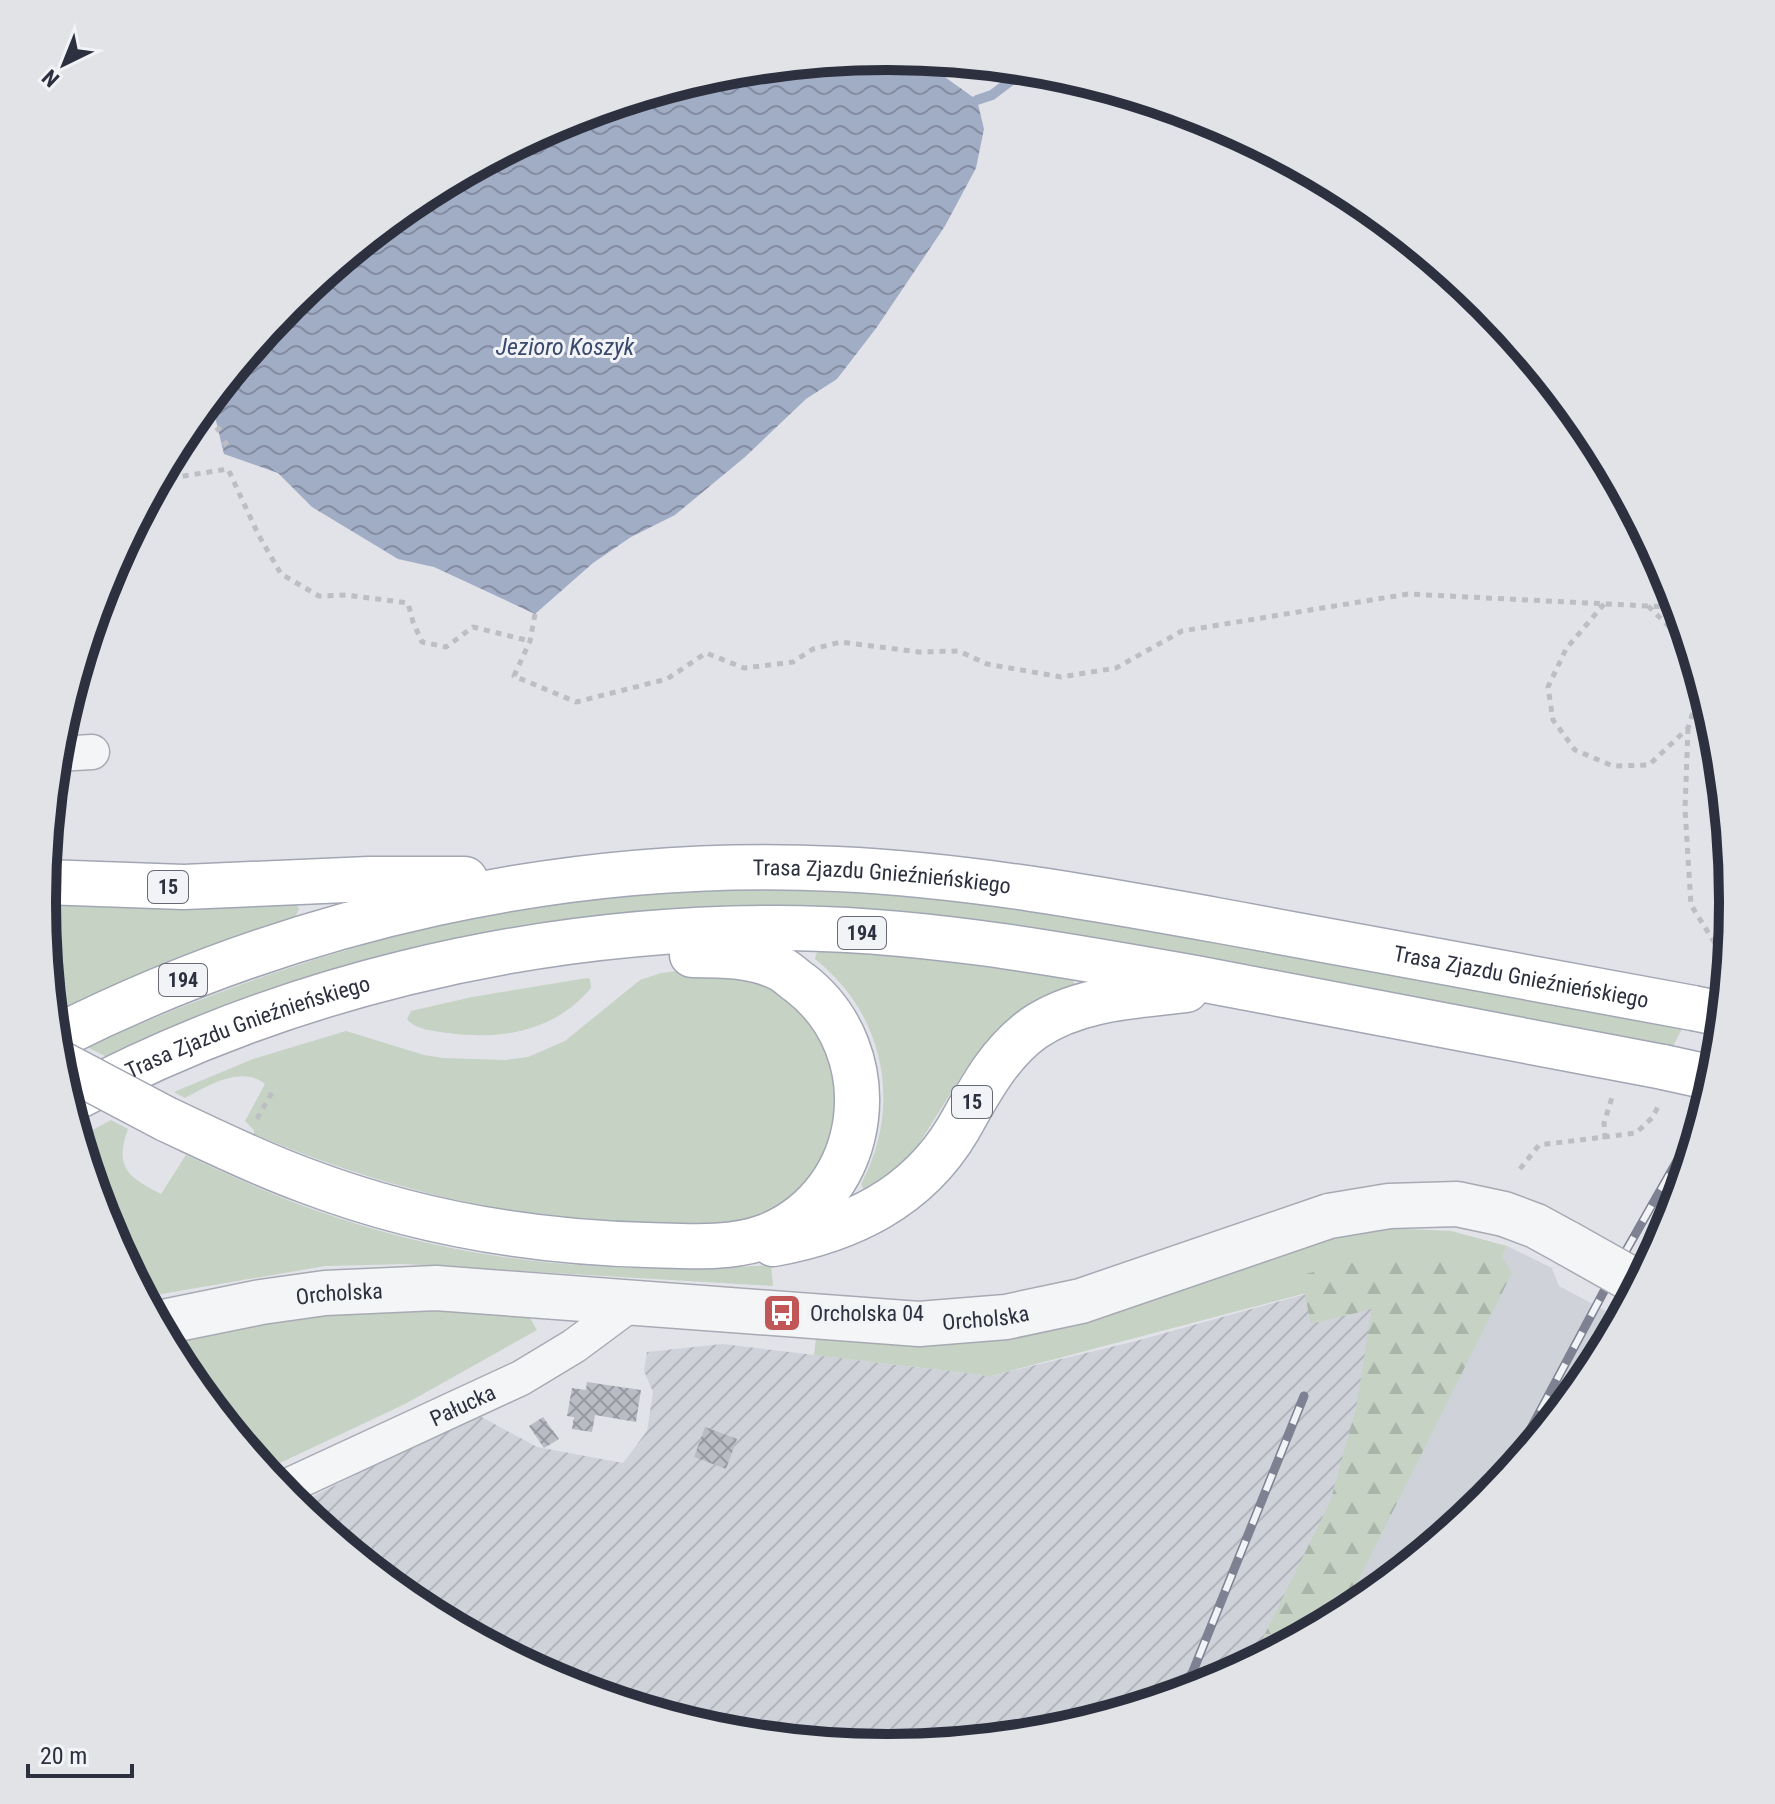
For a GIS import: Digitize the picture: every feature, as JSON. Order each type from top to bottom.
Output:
[{"type":"main road","name":"Trasa Zjazdu Gnieźnieńskiego","points":[[67,1033],[170,985],[265,950],[350,924],[496,891],[584,878],[777,867],[899,872],[1115,901],[1707,1011]]},
{"type":"main road","name":"15","points":[[57,882],[184,887],[369,879],[584,878]]},
{"type":"main road","name":"Trasa Zjazdu Gnieźnieńskiego","points":[[79,1096],[165,1055],[265,1016],[401,973],[581,941],[765,928],[931,936],[1124,965],[1700,1075]]},
{"type":"main road","points":[[489,956],[691,955],[752,959],[782,969],[819,998],[842,1030],[853,1062],[858,1095],[855,1130],[847,1153],[828,1188],[799,1217],[768,1235],[744,1243],[727,1244]]},
{"type":"main road","name":"15","points":[[73,1070],[166,1119],[303,1180],[427,1218],[543,1239],[666,1246],[770,1245],[824,1233],[862,1218],[892,1200],[922,1175],[945,1149],[984,1082],[1008,1052],[1034,1028],[1064,1012],[1122,998],[1232,985]]},
{"type":"street","points":[[70,753],[92,752]]},
{"type":"street","name":"Orcholska","points":[[169,1321],[325,1293],[436,1288],[919,1324],[1006,1317],[1081,1301],[1329,1216],[1389,1206],[1457,1204],[1504,1214],[1536,1226],[1629,1278]]},
{"type":"street","name":"Pałucka","points":[[294,1483],[521,1378],[574,1346],[632,1303]]},
{"type":"path","points":[[216,431],[223,425]]},
{"type":"path","points":[[223,445],[233,438]]},
{"type":"path","points":[[172,478],[228,469],[258,534],[281,574],[319,596],[346,595],[408,603],[422,642],[446,647],[473,627],[530,641]]},
{"type":"path","points":[[535,614],[530,641],[514,676],[576,702],[667,679],[706,653],[744,668],[793,662],[813,649],[841,642],[919,652],[959,651],[987,664],[1061,677],[1116,668],[1182,631],[1408,594],[1665,607]]},
{"type":"path","points":[[1605,603],[1566,649],[1548,687],[1553,720],[1575,750],[1613,766],[1649,765],[1688,728],[1695,705]]},
{"type":"path","points":[[1648,606],[1673,631]]},
{"type":"path","points":[[1605,1139],[1604,1123],[1615,1086]]},
{"type":"path","points":[[253,1127],[274,1089]]},
{"type":"shaded area","points":[[1507,1246],[1552,1268],[1559,1286],[1610,1313],[1547,1408],[1475,1490],[1394,1562],[1321,1611]]},
{"type":"shaded area","points":[[1360,1279],[1492,1279],[1321,1611],[1255,1648],[1206,1670],[1103,1705],[1050,1718],[942,1732],[888,1734],[779,1726],[725,1718],[672,1705],[569,1670],[472,1622],[381,1562],[309,1498],[476,1414],[537,1447],[623,1463],[647,1431],[653,1392],[644,1371],[647,1352],[722,1344],[990,1376],[1136,1341]]},
{"type":"green space","points":[[746,889],[913,895],[1027,909],[1684,1025],[1672,1048],[873,911],[162,1033],[107,1057],[87,1047],[257,979],[373,942],[432,927],[576,902],[649,894]]},
{"type":"green space","points":[[295,900],[299,909],[295,917],[179,958],[63,1010],[56,902]]},
{"type":"green space","points":[[821,950],[921,958],[1072,979],[1075,984],[1007,1024],[985,1044],[917,1147],[894,1172],[864,1191],[861,1184],[874,1154],[881,1124],[883,1093],[880,1063],[858,1007],[839,981],[815,959]]},
{"type":"green space","points":[[694,969],[735,974],[779,991],[823,1037],[834,1065],[837,1091],[835,1116],[829,1141],[818,1164],[803,1184],[784,1201],[750,1218],[714,1223],[612,1221],[559,1217],[455,1200],[353,1172],[254,1134],[245,1121],[265,1084],[256,1079],[246,1076],[225,1079],[185,1098],[174,1092],[253,1059],[346,1031],[443,1058],[505,1060],[528,1057],[565,1041],[640,980],[661,973]]},
{"type":"green space","points":[[590,979],[591,988],[576,1003],[560,1015],[526,1030],[468,1035],[426,1029],[415,1026],[407,1019],[411,1011],[472,997]]},
{"type":"green space","points":[[111,1120],[128,1129],[123,1153],[127,1170],[161,1194],[186,1155],[318,1211],[444,1247],[552,1263],[607,1267],[771,1265],[773,1286],[405,1264],[325,1266],[155,1295],[119,1220],[89,1132]]},
{"type":"green space","points":[[1384,1228],[1451,1231],[1507,1246],[1492,1279],[1360,1279],[990,1376],[814,1355],[817,1330]]},
{"type":"green space","points":[[1382,1256],[1502,1257],[1512,1273],[1354,1590],[1259,1646],[1330,1502],[1356,1408],[1372,1309],[1311,1324],[1301,1275]]},
{"type":"green space","points":[[450,1308],[527,1313],[537,1330],[405,1404],[276,1465],[228,1408],[177,1333],[315,1310]]},
{"type":"water","name":"Jezioro Koszyk","points":[[833,72],[931,72],[942,75],[977,100],[984,129],[976,168],[945,226],[877,327],[837,379],[806,399],[745,457],[675,515],[631,537],[593,563],[535,614],[434,567],[398,559],[312,507],[278,473],[224,454],[215,415],[262,354],[300,314],[381,242],[472,182],[520,156],[569,134],[672,99],[725,86],[779,78]]},
{"type":"building","points":[[587,1382],[641,1390],[636,1422],[595,1415],[592,1432],[572,1429],[574,1417],[567,1416],[572,1388],[586,1390]]},
{"type":"building","points":[[543,1417],[559,1439],[544,1448],[529,1426]]},
{"type":"building","points":[[705,1427],[737,1439],[726,1469],[694,1457]]},
{"type":"waterway","points":[[977,100],[992,95],[1011,80]]},
{"type":"railway","points":[[1532,1427],[1678,1159]]},
{"type":"railway","points":[[1191,1675],[1304,1396]]},
{"type":"place","name":"Orcholska 04","points":[[782,1313]]}]
